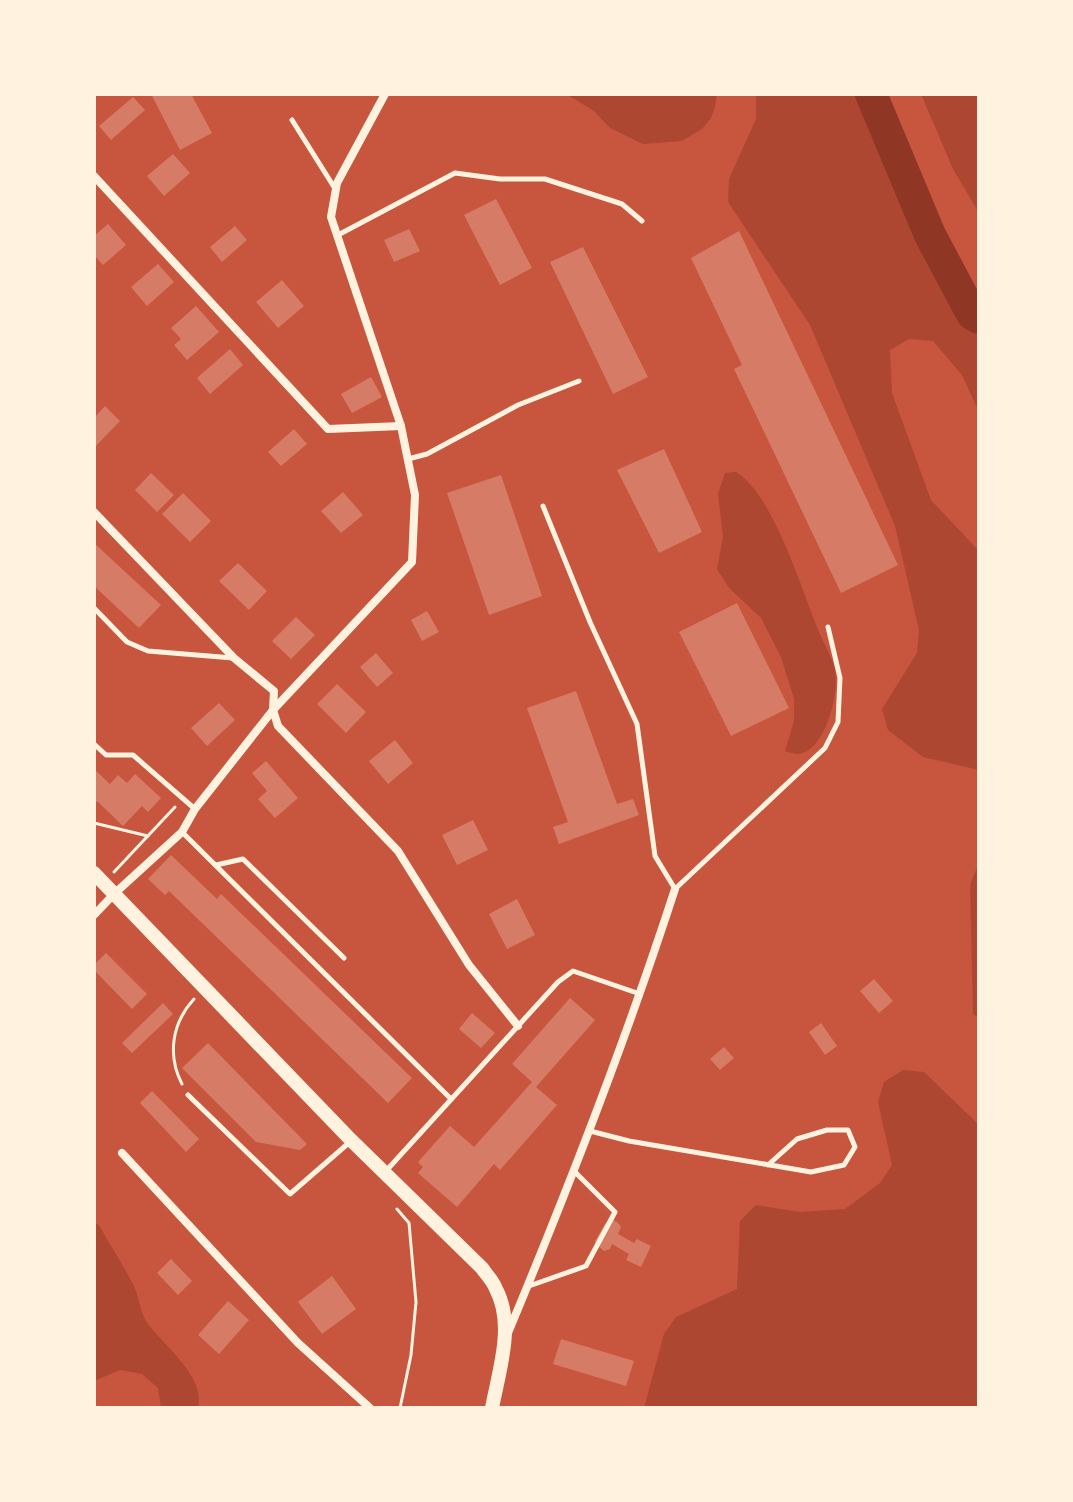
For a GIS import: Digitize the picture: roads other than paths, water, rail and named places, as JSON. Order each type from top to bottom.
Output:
[{"type":"street","points":[[94,915],[104,883],[182,832],[195,809],[273,710],[412,562],[415,495],[401,426],[331,217],[337,183],[385,94]]},
{"type":"street","points":[[94,176],[328,429],[401,426]]},
{"type":"street","points":[[94,512],[234,658],[274,691],[273,710],[278,726],[398,851],[469,965],[518,1026]]},
{"type":"street","points":[[104,883],[351,1140],[482,1268],[497,1289],[504,1312],[505,1341]]},
{"type":"street","points":[[492,1408],[505,1341],[590,1131],[641,995],[675,889]]},
{"type":"street","points":[[122,1153],[298,1343],[370,1408]]},
{"type":"lane","points":[[292,120],[336,189]]},
{"type":"lane","points":[[337,235],[455,173],[500,179],[545,179],[622,204],[642,221]]},
{"type":"lane","points":[[408,459],[427,454],[518,405],[579,381]]},
{"type":"lane","points":[[543,506],[590,622],[637,724],[655,856],[675,889],[825,748],[838,722],[840,678],[828,627]]},
{"type":"lane","points":[[94,608],[127,642],[148,651],[234,658]]},
{"type":"lane","points":[[94,744],[106,755],[133,755],[195,809]]},
{"type":"lane","points":[[182,832],[451,1099]]},
{"type":"lane","points":[[215,865],[243,859],[344,958]]},
{"type":"lane","points":[[384,1172],[558,982],[573,971],[641,995]]},
{"type":"lane","points":[[188,1095],[290,1194],[351,1140]]},
{"type":"lane","points":[[590,1131],[629,1141],[768,1165],[811,1172],[844,1165],[855,1147],[848,1130],[827,1130],[797,1139],[768,1165]]},
{"type":"lane","points":[[528,1286],[586,1266],[615,1212],[574,1171]]},
{"type":"waterway","points":[[871,94],[930,235],[972,314],[979,318]]}]
